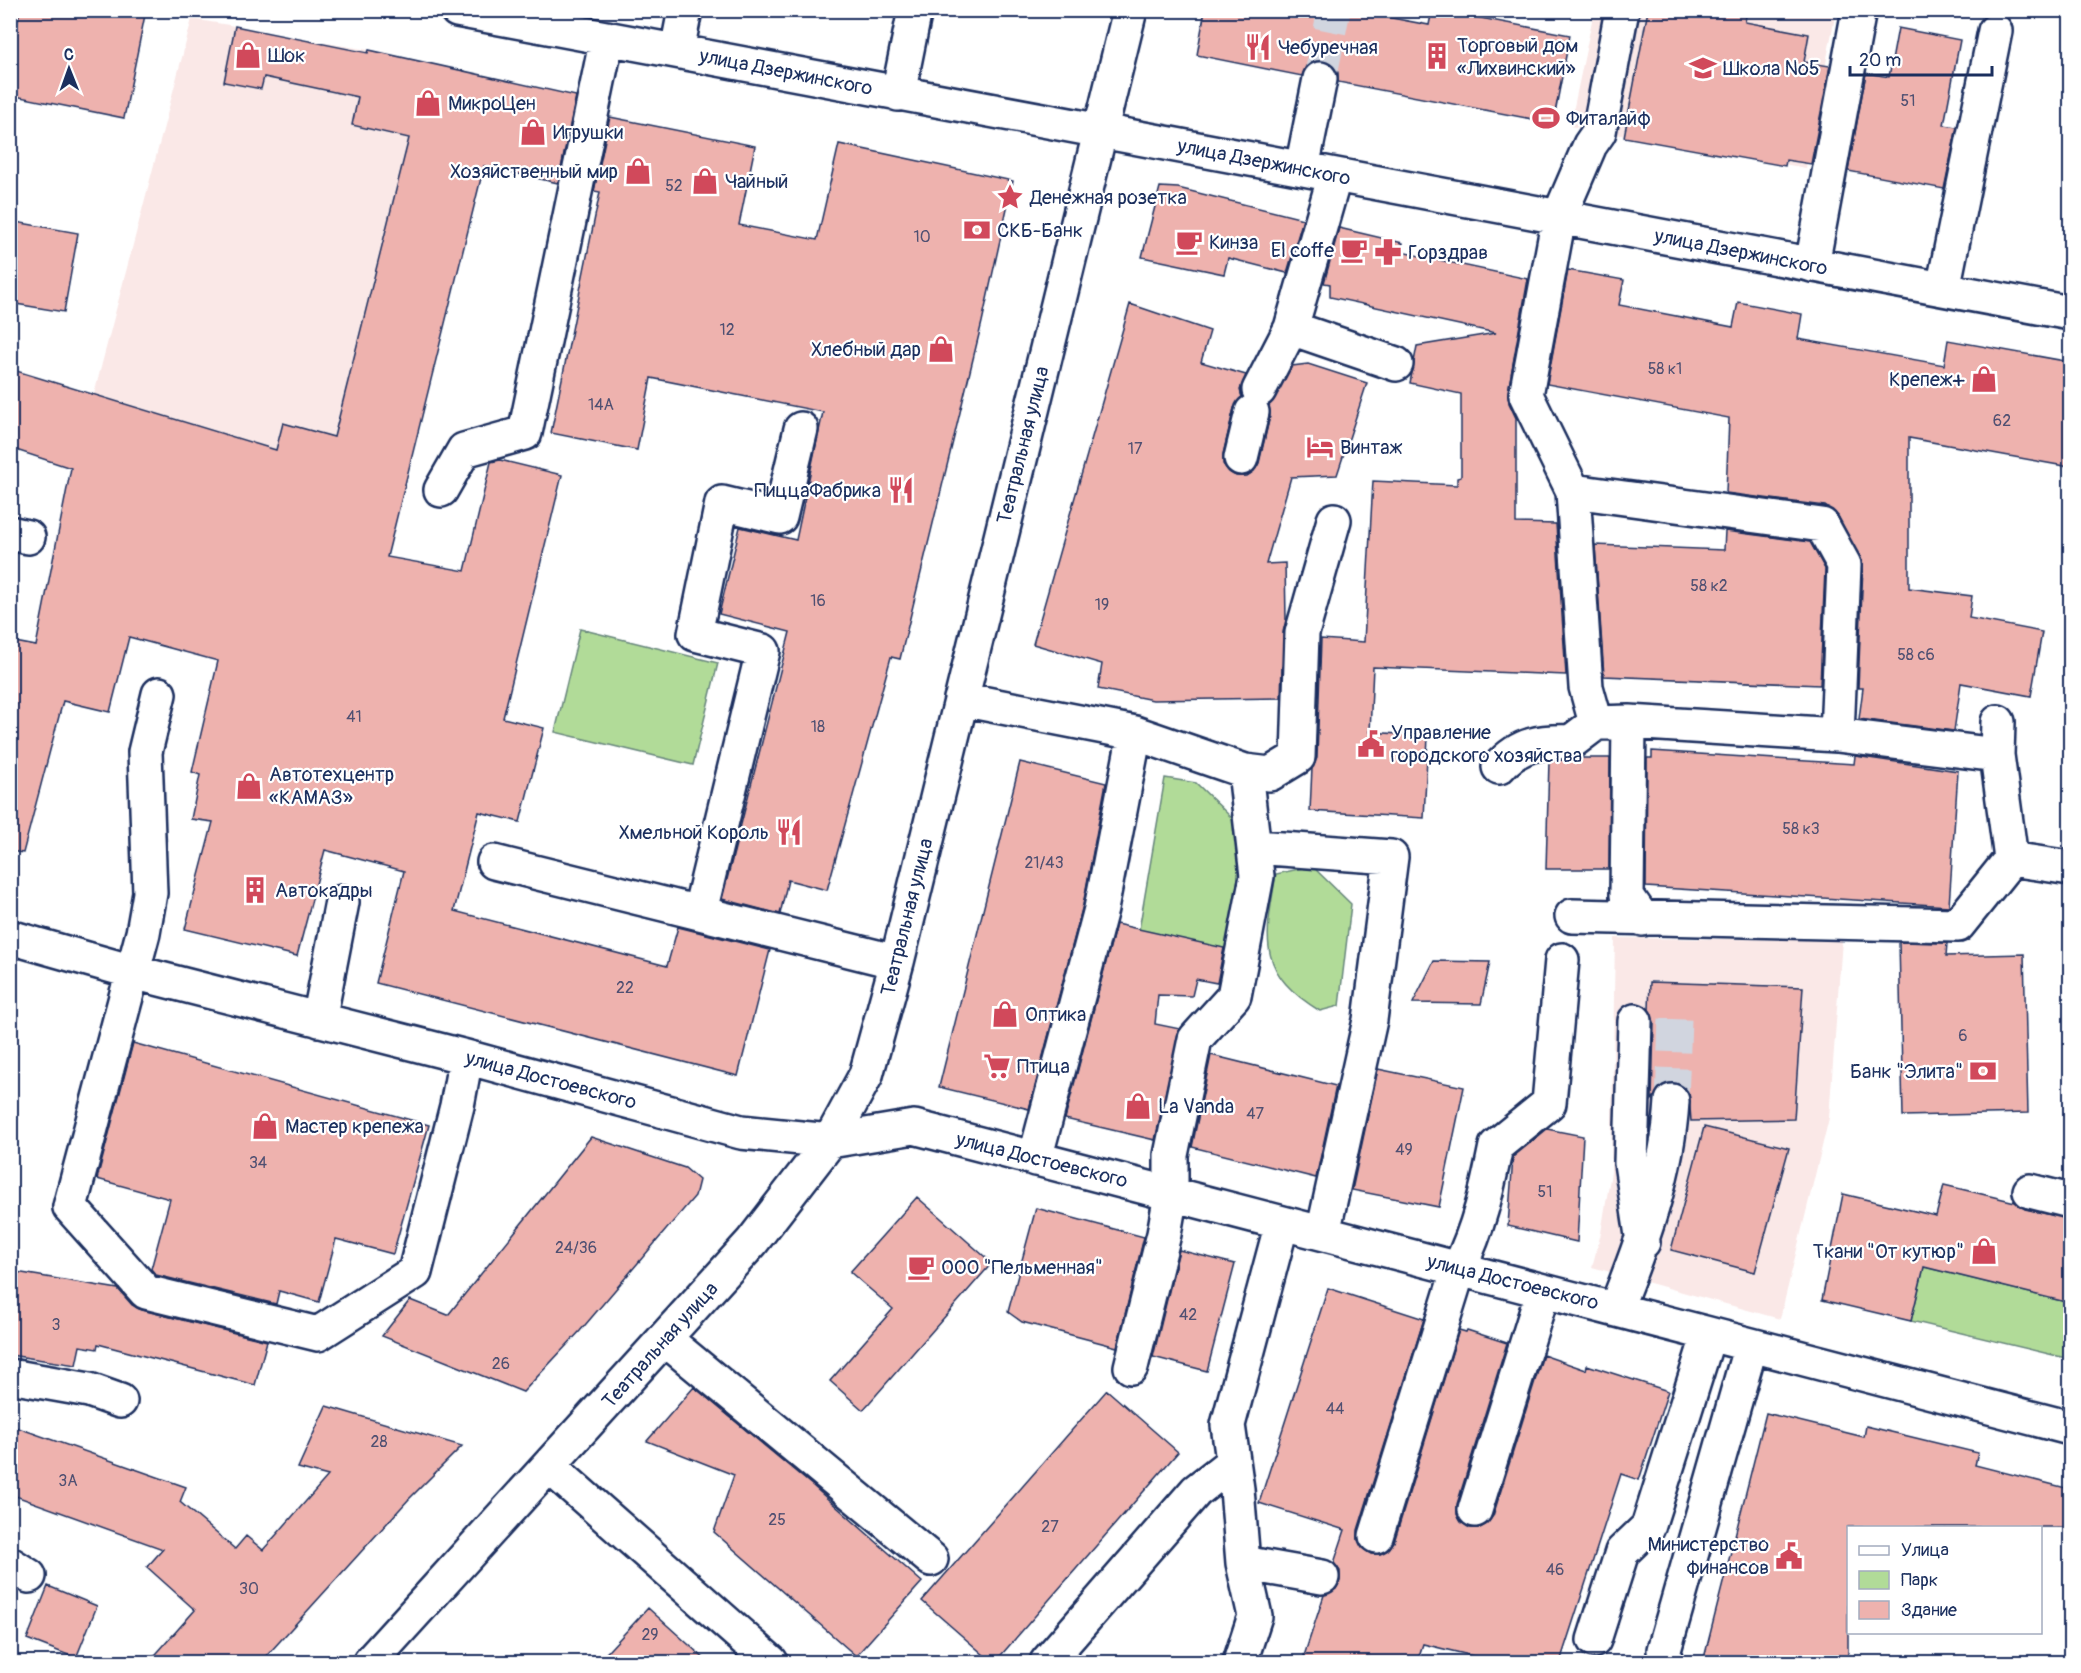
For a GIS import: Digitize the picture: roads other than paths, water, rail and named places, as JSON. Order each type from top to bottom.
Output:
[{"type":"street","name":"улица Дзержинского","points":[[457,10],[2070,313]]},
{"type":"street","points":[[677,51],[685,10]]},
{"type":"street","points":[[898,94],[915,10]]},
{"type":"street","name":"Театральная улица","points":[[370,1662],[752,1242],[830,1141],[866,1075],[897,962],[1130,10]]},
{"type":"street","points":[[1596,723],[1586,687],[1574,491],[1526,395],[1559,217],[1590,145],[1599,132],[1622,10]]},
{"type":"street","points":[[1812,265],[1859,10]]},
{"type":"street","points":[[1943,289],[1995,31]]},
{"type":"street","points":[[441,490],[464,450],[525,433],[607,38]]},
{"type":"street","points":[[1302,168],[1320,79]]},
{"type":"street","points":[[1241,458],[1256,401],[1291,328],[1335,175]]},
{"type":"street","points":[[1291,328],[1396,364]]},
{"type":"street","points":[[700,911],[763,651],[695,634],[722,503],[780,517],[801,429]]},
{"type":"street","points":[[1574,491],[1822,525],[1844,565],[1837,735]]},
{"type":"street","points":[[961,699],[1135,734],[1245,771],[1270,774],[1298,757],[1302,633],[1334,520]]},
{"type":"street","points":[[159,694],[144,752],[150,893],[133,972],[70,1207],[146,1292],[318,1334],[415,1272],[457,1106],[466,1057]]},
{"type":"street","points":[[1629,722],[1627,896],[1643,919]]},
{"type":"street","points":[[1499,767],[1512,752],[1544,741],[1571,742],[1596,723],[1629,722],[1837,735],[1997,755]]},
{"type":"street","points":[[1572,916],[1958,925],[2011,858],[1997,755],[1998,722]]},
{"type":"street","points":[[1035,1159],[1101,909],[1135,734]]},
{"type":"street","points":[[1131,1367],[1164,1234],[1171,1194],[1171,1155],[1195,1039],[1234,996],[1257,876],[1245,771]]},
{"type":"street","points":[[1254,847],[1392,857],[1370,1020],[1323,1233]]},
{"type":"street","points":[[2011,858],[2070,868]]},
{"type":"street","points":[[494,862],[700,911],[897,962]]},
{"type":"street","points":[[318,1020],[342,902]]},
{"type":"street","name":"улица Достоевского","points":[[10,937],[133,972],[466,1057],[741,1132],[830,1141],[914,1127],[2070,1428]]},
{"type":"street","points":[[1376,1536],[1458,1268],[1476,1233],[1484,1207],[1496,1146],[1549,1103],[1562,960]]},
{"type":"street","points":[[1635,1021],[1631,1163],[1643,1242]]},
{"type":"street","points":[[1616,1308],[1643,1242],[1670,1130],[1672,1101]]},
{"type":"street","points":[[2030,1191],[2070,1201]]},
{"type":"street","points":[[1240,1662],[1255,1616],[1243,1563],[1228,1425],[1282,1223]]},
{"type":"street","points":[[1475,1510],[1543,1291]]},
{"type":"street","points":[[1594,1640],[1622,1552],[1648,1527],[1709,1334]]},
{"type":"street","points":[[665,1339],[931,1559]]},
{"type":"street","points":[[1665,1662],[1664,1650],[1751,1345]]},
{"type":"street","points":[[10,1376],[89,1390],[120,1401]]},
{"type":"street","points":[[1047,1662],[1196,1491],[1233,1462]]},
{"type":"street","points":[[549,1466],[771,1662]]},
{"type":"street","points":[[1243,1563],[1322,1577]]},
{"type":"tunnel","points":[[1320,79],[1334,10]]},
{"type":"tunnel","points":[[1672,1101],[1675,1019]]},
{"type":"place","name":"Чебуречная","points":[[1258,47]]},
{"type":"place","name":"Шок","points":[[248,55]]},
{"type":"place","name":"Торговый дом «Лихвинский»","points":[[1437,56]]},
{"type":"place","name":"Школа №5","points":[[1703,68]]},
{"type":"place","name":"МикроЦен","points":[[428,103]]},
{"type":"place","name":"Фиталайф","points":[[1546,118]]},
{"type":"place","name":"Игрушки","points":[[533,132]]},
{"type":"place","name":"Хозяйственный мир","points":[[638,171]]},
{"type":"place","name":"Чайный","points":[[705,181]]},
{"type":"place","name":"Денежная розетка","points":[[1010,197]]},
{"type":"place","name":"СКБ-Банк","points":[[977,230]]},
{"type":"place","name":"Кинза","points":[[1189,242]]},
{"type":"place","name":"El coffe","points":[[1354,250]]},
{"type":"place","name":"Горздрав","points":[[1388,252]]},
{"type":"place","name":"Хлебный дар","points":[[941,349]]},
{"type":"place","name":"Крепеж+","points":[[1984,379]]},
{"type":"place","name":"Винтаж","points":[[1320,447]]},
{"type":"place","name":"ПиццаФабрика","points":[[901,490]]},
{"type":"place","name":"Управление городского хозяйства","points":[[1371,744]]},
{"type":"place","name":"Автотехцентр «КАМАЗ»","points":[[249,786]]},
{"type":"place","name":"Хмельной Король","points":[[789,832]]},
{"type":"place","name":"Автокадры","points":[[255,890]]},
{"type":"place","name":"Оптика","points":[[1005,1014]]},
{"type":"place","name":"Птица","points":[[997,1066]]},
{"type":"place","name":"Банк \"Элита\"","points":[[1983,1071]]},
{"type":"place","name":"La Vanda","points":[[1138,1106]]},
{"type":"place","name":"Мастер крепежа","points":[[265,1126]]},
{"type":"place","name":"Ткани \"От кутюр\"","points":[[1984,1251]]},
{"type":"place","name":"ООО \"Пельменная\"","points":[[921,1267]]},
{"type":"place","name":"Министерство финансов","points":[[1789,1556]]}]
